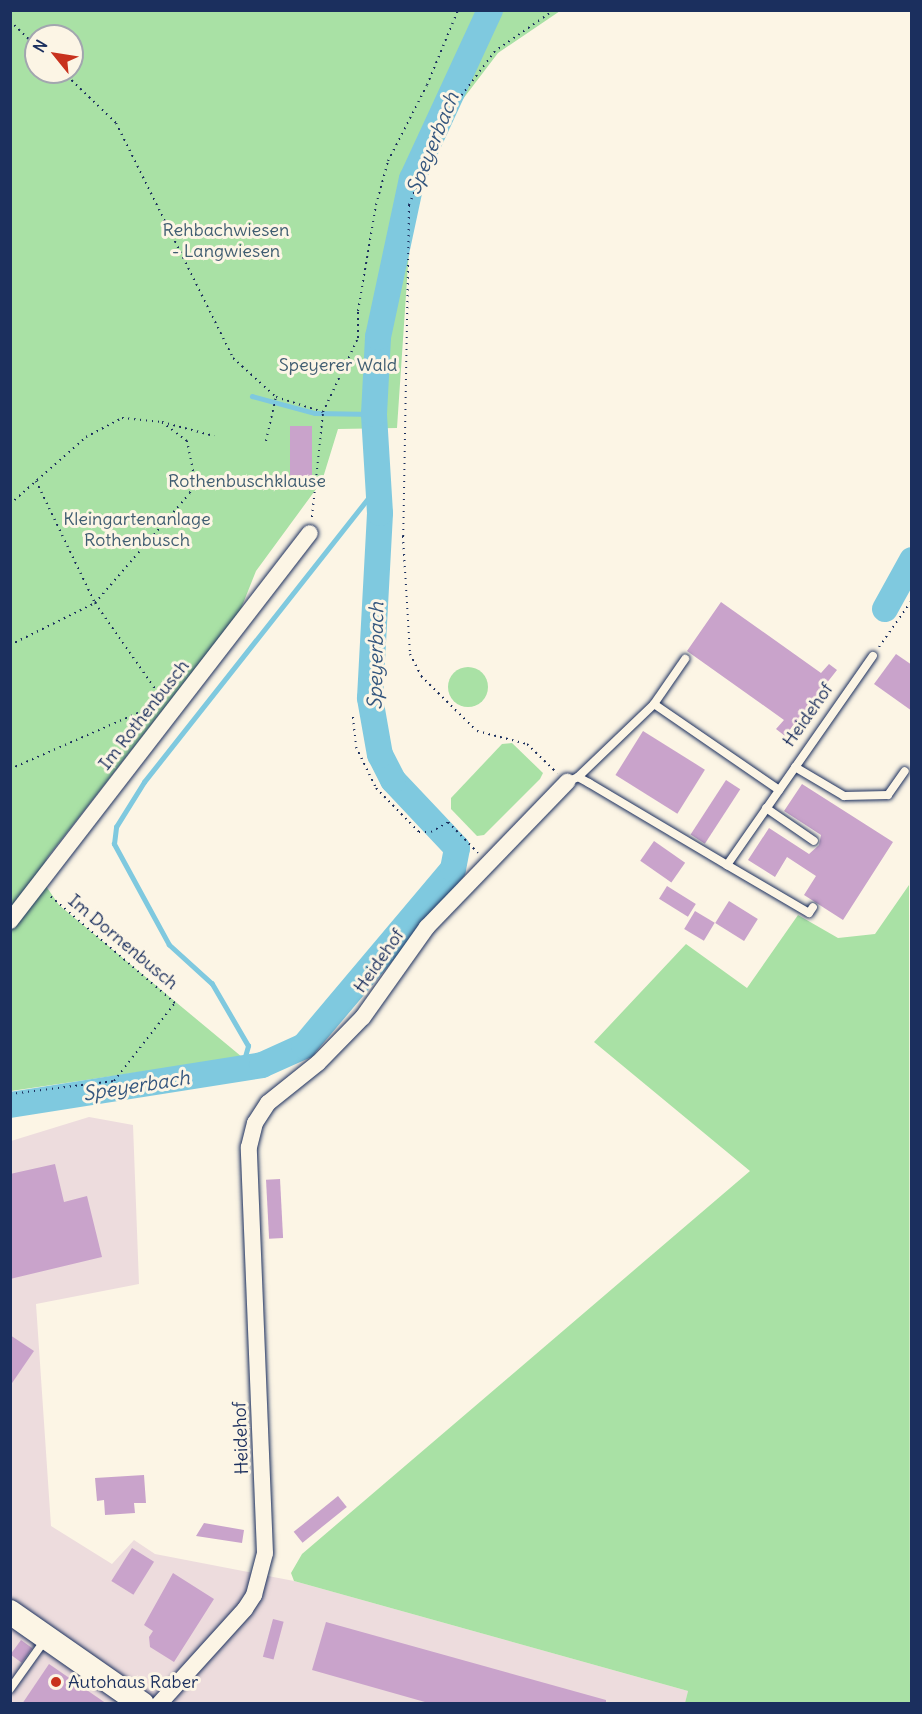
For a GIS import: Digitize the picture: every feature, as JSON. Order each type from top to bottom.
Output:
[{"type":"street","name":"Im Rothenbusch","points":[[10,921],[310,533]]},
{"type":"street","name":"Heidehof","points":[[159,1704],[245,1609],[254,1595],[265,1553],[249,1147],[255,1123],[268,1103],[318,1063],[363,1017],[427,927],[572,780]]},
{"type":"street","points":[[10,1611],[128,1700]]},
{"type":"lane","name":"Heidehof","points":[[727,866],[873,656]]},
{"type":"lane","points":[[685,659],[654,704],[572,780],[809,913],[813,907]]},
{"type":"lane","points":[[654,704],[779,790]]},
{"type":"lane","points":[[795,767],[844,796],[888,795],[904,771]]},
{"type":"lane","points":[[766,808],[814,841]]},
{"type":"lane","points":[[10,1689],[47,1637]]},
{"type":"path","points":[[310,533],[323,412],[358,338],[358,311],[376,205],[388,161],[427,85],[458,10]]},
{"type":"path","points":[[554,10],[495,51],[443,120],[412,196],[404,536],[410,654],[421,676],[477,730],[527,744],[572,780]]},
{"type":"path","points":[[10,21],[24,34]]},
{"type":"path","points":[[75,84],[116,123],[233,358],[275,399],[323,412]]},
{"type":"path","points":[[266,441],[275,399]]},
{"type":"path","points":[[10,504],[86,437],[122,418],[162,422],[214,436]]},
{"type":"path","points":[[10,645],[95,603],[190,493],[193,471],[187,441],[162,422]]},
{"type":"path","points":[[36,481],[95,603],[164,702]]},
{"type":"path","points":[[873,656],[912,600]]},
{"type":"path","points":[[160,711],[164,702]]},
{"type":"path","points":[[10,769],[164,702]]},
{"type":"path","points":[[353,717],[356,747],[376,788],[419,832],[431,832],[441,823],[448,822],[488,864]]},
{"type":"path","name":"Im Dornenbusch","points":[[10,1094],[114,1081],[175,1003],[56,904],[40,883]]},
{"type":"shaded area","points":[[89,1117],[133,1125],[139,1284],[36,1304],[51,1526],[112,1564],[134,1540],[155,1554],[294,1581],[688,1691],[685,1704],[11,1704],[11,1141]]},
{"type":"green space","points":[[10,11],[560,11],[498,53],[415,162],[397,428],[338,429],[322,481],[256,571],[240,611],[47,858],[39,876],[59,905],[242,1057],[11,1091]]},
{"type":"green space","points":[[468,667],[482,673],[488,687],[482,701],[468,707],[454,701],[448,687],[454,673]]},
{"type":"green space","points":[[512,743],[543,773],[540,779],[484,835],[477,836],[451,809],[451,798],[502,744]]},
{"type":"green space","points":[[909,885],[910,1703],[685,1703],[688,1691],[294,1581],[291,1573],[302,1554],[750,1171],[594,1042],[686,944],[747,988],[798,915],[838,938],[875,934]]},
{"type":"building","points":[[290,426],[312,426],[312,478],[290,478]]},
{"type":"building","points":[[721,602],[821,673],[829,664],[837,670],[785,736],[776,729],[784,720],[687,651]]},
{"type":"building","points":[[896,654],[912,665],[912,711],[874,684]]},
{"type":"building","points":[[643,731],[705,770],[677,814],[615,775]]},
{"type":"building","points":[[726,780],[740,789],[705,844],[691,835]]},
{"type":"building","points":[[802,784],[893,842],[843,920],[804,895],[816,876],[787,857],[775,877],[748,860],[769,828],[809,854],[819,845],[821,835],[784,811]]},
{"type":"building","points":[[654,841],[685,863],[671,882],[640,861]]},
{"type":"building","points":[[667,886],[696,904],[688,917],[659,899]]},
{"type":"building","points":[[729,901],[758,919],[744,941],[715,923]]},
{"type":"building","points":[[695,911],[715,923],[704,941],[684,929]]},
{"type":"building","points":[[55,1164],[64,1202],[87,1196],[102,1257],[10,1279],[10,1174]]},
{"type":"building","points":[[280,1179],[283,1238],[269,1239],[266,1180]]},
{"type":"building","points":[[10,1335],[34,1351],[10,1386]]},
{"type":"building","points":[[144,1475],[146,1503],[134,1503],[135,1513],[105,1515],[104,1500],[97,1501],[95,1478]]},
{"type":"building","points":[[338,1496],[347,1507],[303,1543],[294,1532]]},
{"type":"building","points":[[204,1523],[244,1530],[242,1543],[196,1536]]},
{"type":"building","points":[[132,1548],[154,1562],[133,1595],[111,1581]]},
{"type":"building","points":[[173,1573],[214,1599],[174,1662],[150,1647],[149,1637],[153,1631],[144,1625]]},
{"type":"building","points":[[273,1619],[284,1622],[274,1660],[263,1657]]},
{"type":"building","points":[[326,1622],[606,1700],[606,1704],[432,1704],[312,1670]]},
{"type":"building","points":[[21,1640],[32,1648],[22,1663],[10,1655]]},
{"type":"building","name":"Autohaus Raber","points":[[49,1664],[107,1704],[22,1704]]},
{"type":"waterway","name":"Speyerbach","points":[[10,1105],[262,1065],[304,1046],[453,869],[457,848],[393,780],[380,755],[370,698],[380,513],[374,414],[378,337],[412,179],[490,10]]},
{"type":"waterway","points":[[252,396],[315,413],[374,414]]},
{"type":"waterway","points":[[242,1067],[248,1046],[212,984],[169,945],[114,844],[116,827],[144,782],[380,483]]},
{"type":"waterway","points":[[885,609],[912,560]]},
{"type":"place","name":"Autohaus Raber","points":[[56,1682]]},
{"type":"park label","name":"Rehbachwiesen - Langwiesen","points":[[226,241]]},
{"type":"park label","name":"Speyerer Wald","points":[[338,365]]},
{"type":"park label","name":"Rothenbuschklause","points":[[247,481]]},
{"type":"park label","name":"Kleingartenanlage Rothenbusch","points":[[137,530]]}]
